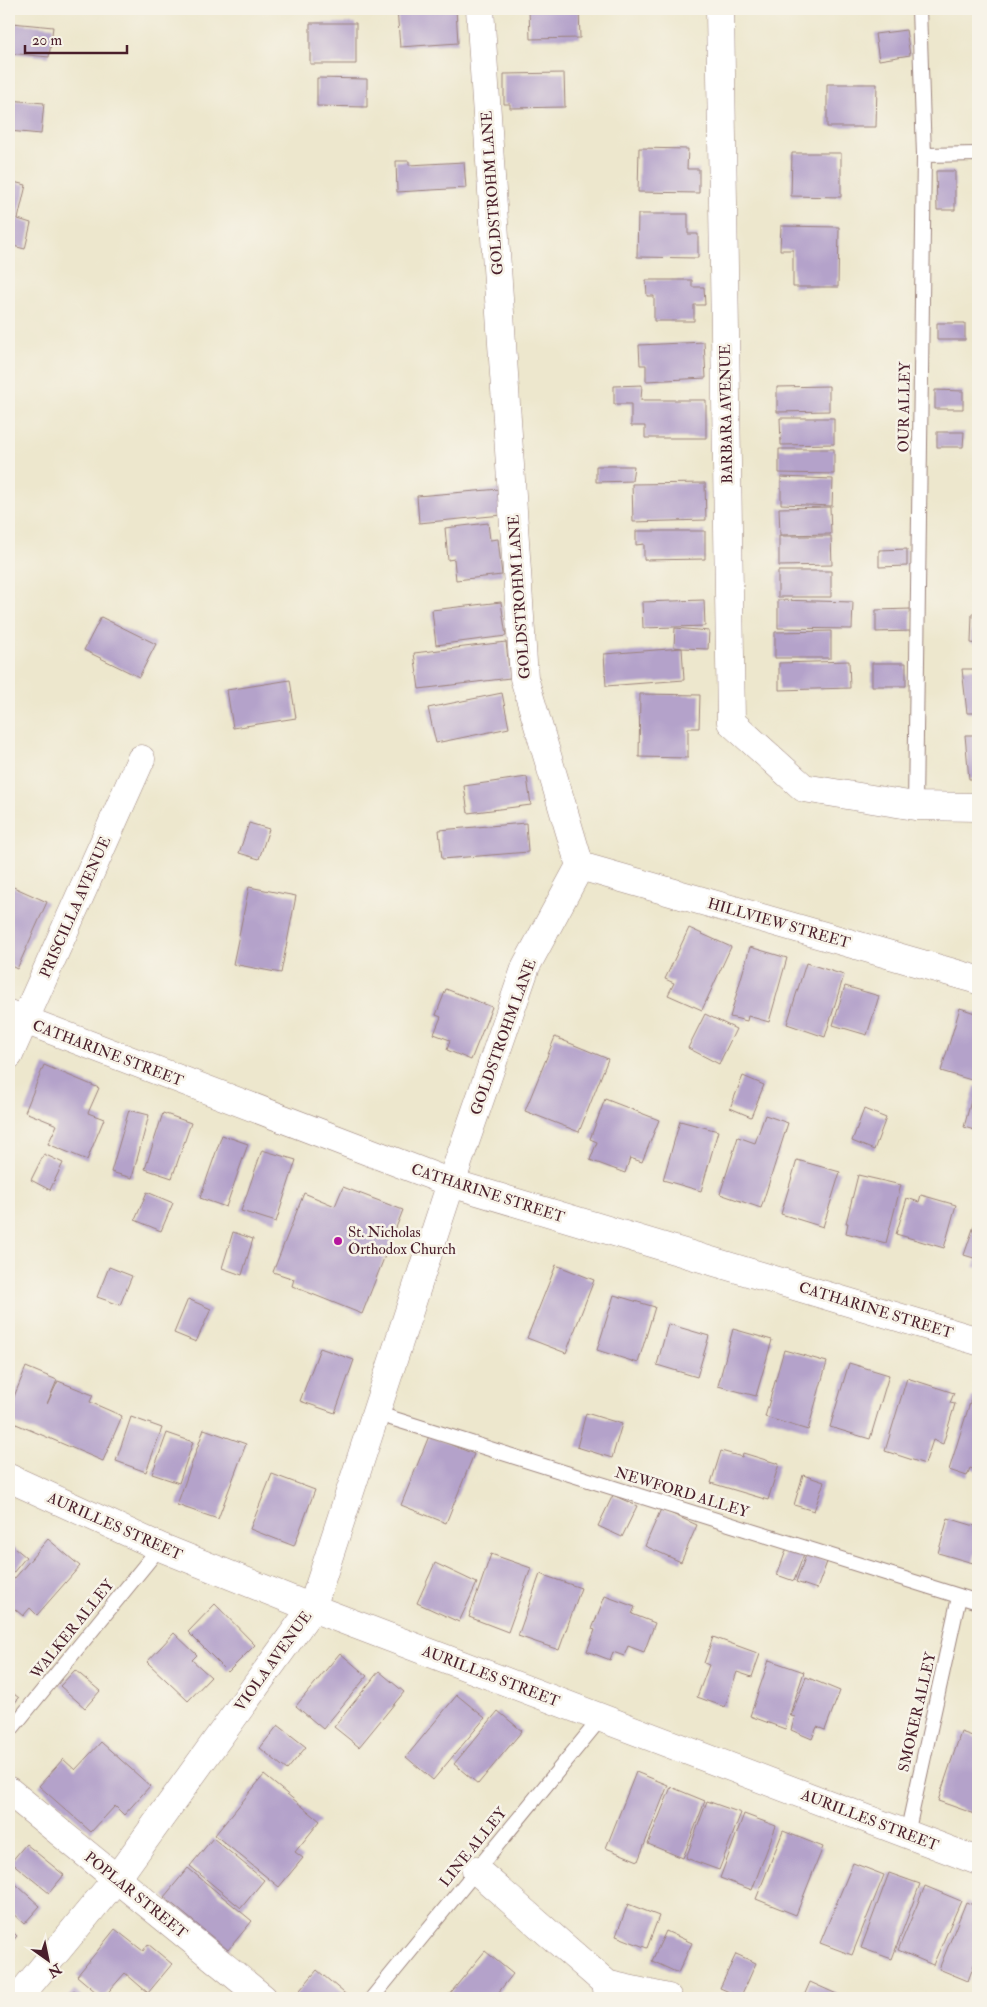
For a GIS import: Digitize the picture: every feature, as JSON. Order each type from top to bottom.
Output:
[{"type":"street","name":"GOLDSTROHM LANE","points":[[451,1183],[526,966],[580,866],[524,678],[480,9]]},
{"type":"street","name":"BARBARA AVENUE","points":[[720,9],[731,722],[804,788],[915,806]]},
{"type":"street","name":"PRISCILLA AVENUE","points":[[9,1055],[17,1018],[141,759]]},
{"type":"street","points":[[915,806],[978,807]]},
{"type":"street","name":"HILLVIEW STREET","points":[[580,866],[978,980]]},
{"type":"street","name":"CATHARINE STREET","points":[[17,1018],[451,1183],[978,1341]]},
{"type":"street","name":"VIOLA AVENUE","points":[[18,1998],[117,1878],[312,1608],[451,1183]]},
{"type":"street","name":"AURILLES STREET","points":[[9,1478],[160,1547],[312,1608],[978,1861]]},
{"type":"street","name":"POPLAR STREET","points":[[9,1791],[263,1998]]},
{"type":"street","points":[[476,1870],[614,1991],[668,1998]]},
{"type":"lane","name":"OUR ALLEY","points":[[915,806],[924,155],[919,9]]},
{"type":"lane","points":[[924,155],[978,154]]},
{"type":"lane","name":"NEWFORD ALLEY","points":[[375,1413],[978,1602]]},
{"type":"lane","name":"WALKER ALLEY","points":[[9,1732],[160,1547]]},
{"type":"lane","name":"SMOKER ALLEY","points":[[907,1834],[959,1596]]},
{"type":"lane","name":"LINE ALLEY","points":[[372,1998],[601,1718]]},
{"type":"building","points":[[397,9],[456,9],[458,43],[400,47]]},
{"type":"building","points":[[529,9],[579,9],[580,38],[530,39]]},
{"type":"building","points":[[12,23],[53,27],[49,57],[9,53]]},
{"type":"building","points":[[310,23],[356,23],[356,64],[310,64]]},
{"type":"building","points":[[906,30],[910,55],[879,60],[875,34]]},
{"type":"building","points":[[564,73],[565,107],[510,108],[510,104],[504,104],[504,74]]},
{"type":"building","points":[[317,78],[367,79],[367,107],[317,106]]},
{"type":"building","points":[[827,84],[877,84],[876,127],[827,127]]},
{"type":"building","points":[[9,100],[44,103],[41,134],[9,131]]},
{"type":"building","points":[[639,148],[688,149],[687,169],[699,169],[699,193],[638,192]]},
{"type":"building","points":[[792,153],[841,153],[841,197],[791,196]]},
{"type":"building","points":[[396,161],[409,161],[409,165],[464,162],[466,188],[397,192]]},
{"type":"building","points":[[936,171],[955,171],[955,210],[937,210]]},
{"type":"building","points":[[9,181],[26,185],[18,219],[31,223],[25,249],[9,245]]},
{"type":"building","points":[[638,214],[688,214],[688,234],[698,234],[698,258],[637,257]]},
{"type":"building","points":[[781,226],[839,227],[838,287],[793,287],[793,250],[780,250]]},
{"type":"building","points":[[646,280],[692,280],[692,287],[704,287],[705,305],[694,305],[694,321],[654,321],[654,296],[647,296]]},
{"type":"building","points":[[937,323],[965,323],[965,340],[937,340]]},
{"type":"building","points":[[704,342],[706,378],[646,381],[646,365],[640,365],[639,345]]},
{"type":"building","points":[[642,385],[641,400],[706,400],[706,438],[645,438],[645,426],[631,426],[631,404],[614,404],[614,386]]},
{"type":"building","points":[[829,386],[829,411],[777,412],[777,387]]},
{"type":"building","points":[[935,390],[963,391],[963,409],[935,409]]},
{"type":"building","points":[[780,418],[834,418],[834,444],[781,445]]},
{"type":"building","points":[[937,432],[964,432],[963,447],[937,447]]},
{"type":"building","points":[[779,449],[834,449],[834,474],[779,473]]},
{"type":"building","points":[[596,466],[634,466],[632,481],[596,482]]},
{"type":"building","points":[[781,477],[833,479],[832,506],[781,504]]},
{"type":"building","points":[[705,483],[706,520],[633,522],[632,484]]},
{"type":"building","points":[[500,489],[502,515],[419,523],[417,496]]},
{"type":"building","points":[[830,507],[831,534],[780,535],[779,508]]},
{"type":"building","points":[[488,523],[490,540],[498,539],[502,575],[456,580],[454,559],[448,560],[445,528]]},
{"type":"building","points":[[636,531],[705,531],[705,559],[644,560],[644,544],[636,545]]},
{"type":"building","points":[[779,536],[831,536],[832,565],[779,566]]},
{"type":"building","points":[[907,549],[907,566],[879,567],[879,550]]},
{"type":"building","points":[[778,571],[831,571],[831,597],[778,597]]},
{"type":"building","points":[[704,600],[705,626],[643,628],[642,602]]},
{"type":"building","points":[[778,600],[853,602],[852,629],[778,628]]},
{"type":"building","points":[[501,602],[506,636],[436,645],[432,610]]},
{"type":"building","points":[[911,609],[911,631],[876,632],[876,610]]},
{"type":"building","points":[[972,614],[978,614],[978,644],[971,643]]},
{"type":"building","points":[[101,617],[156,644],[139,677],[84,650]]},
{"type":"building","points":[[675,628],[709,631],[708,649],[674,647]]},
{"type":"building","points":[[831,631],[831,658],[775,658],[775,632]]},
{"type":"building","points":[[506,642],[510,678],[419,689],[414,653]]},
{"type":"building","points":[[682,648],[684,680],[606,686],[604,654]]},
{"type":"building","points":[[849,661],[850,688],[779,690],[779,663]]},
{"type":"building","points":[[872,663],[906,663],[906,686],[872,686]]},
{"type":"building","points":[[962,669],[978,669],[978,713],[967,713]]},
{"type":"building","points":[[290,680],[296,718],[233,728],[227,690]]},
{"type":"building","points":[[502,693],[509,728],[436,743],[428,708]]},
{"type":"building","points":[[640,694],[700,695],[699,728],[688,728],[688,758],[639,757]]},
{"type":"building","points":[[965,735],[978,735],[978,779],[969,779]]},
{"type":"building","points":[[527,777],[531,805],[468,813],[464,786]]},
{"type":"building","points":[[249,823],[269,829],[259,859],[239,853]]},
{"type":"building","points":[[526,823],[528,852],[442,859],[439,830]]},
{"type":"building","points":[[9,885],[47,902],[17,969],[9,965]]},
{"type":"building","points":[[249,887],[296,896],[281,973],[233,964]]},
{"type":"building","points":[[689,928],[731,947],[702,1010],[668,995],[674,983],[665,979]]},
{"type":"building","points":[[750,947],[787,958],[769,1022],[748,1016],[747,1021],[730,1017]]},
{"type":"building","points":[[806,963],[844,975],[825,1037],[787,1024]]},
{"type":"building","points":[[845,986],[879,996],[867,1035],[833,1025]]},
{"type":"building","points":[[446,989],[492,1007],[471,1060],[447,1050],[450,1040],[434,1034],[441,1017],[436,1015]]},
{"type":"building","points":[[960,1008],[978,1014],[978,1082],[941,1071]]},
{"type":"building","points":[[705,1014],[736,1029],[719,1064],[688,1048]]},
{"type":"building","points":[[555,1037],[608,1059],[579,1132],[525,1111]]},
{"type":"building","points":[[44,1065],[99,1088],[88,1113],[104,1119],[87,1160],[48,1144],[57,1125],[25,1112]]},
{"type":"building","points":[[743,1076],[764,1085],[751,1117],[730,1108]]},
{"type":"building","points":[[975,1086],[978,1087],[978,1131],[964,1127]]},
{"type":"building","points":[[605,1099],[659,1120],[642,1162],[630,1158],[625,1173],[590,1160],[597,1142],[590,1139]]},
{"type":"building","points":[[864,1109],[886,1118],[874,1150],[852,1141]]},
{"type":"building","points":[[129,1110],[149,1115],[132,1178],[111,1172]]},
{"type":"building","points":[[163,1113],[191,1123],[172,1178],[145,1169]]},
{"type":"building","points":[[765,1115],[788,1123],[761,1208],[720,1194],[738,1137],[755,1143]]},
{"type":"building","points":[[680,1121],[718,1131],[701,1191],[663,1180]]},
{"type":"building","points":[[222,1135],[248,1144],[226,1207],[200,1198]]},
{"type":"building","points":[[262,1150],[296,1160],[276,1222],[241,1211]]},
{"type":"building","points":[[44,1154],[63,1163],[50,1190],[31,1180]]},
{"type":"building","points":[[797,1160],[840,1172],[823,1227],[781,1214]]},
{"type":"building","points":[[858,1175],[901,1185],[886,1243],[846,1233],[848,1223],[846,1223]]},
{"type":"building","name":"St. Nicholas Orthodox Church","points":[[343,1187],[403,1210],[362,1314],[292,1286],[294,1279],[273,1272],[304,1193],[335,1206]]},
{"type":"building","points":[[147,1192],[173,1203],[161,1231],[135,1220]]},
{"type":"building","points":[[921,1195],[956,1205],[944,1248],[896,1234],[907,1198],[919,1202]]},
{"type":"building","points":[[978,1214],[978,1268],[974,1267],[977,1259],[964,1255]]},
{"type":"building","points":[[233,1232],[253,1239],[242,1275],[222,1268]]},
{"type":"building","points":[[556,1265],[594,1280],[566,1353],[527,1338]]},
{"type":"building","points":[[109,1267],[132,1276],[120,1305],[97,1297]]},
{"type":"building","points":[[614,1295],[655,1307],[638,1363],[597,1350]]},
{"type":"building","points":[[188,1299],[211,1309],[196,1342],[174,1333]]},
{"type":"building","points":[[668,1324],[709,1336],[697,1377],[657,1365]]},
{"type":"building","points":[[733,1329],[772,1340],[756,1396],[718,1386]]},
{"type":"building","points":[[320,1348],[354,1360],[335,1413],[300,1401]]},
{"type":"building","points":[[784,1350],[827,1362],[808,1430],[765,1417]]},
{"type":"building","points":[[849,1363],[889,1375],[870,1439],[830,1427]]},
{"type":"building","points":[[26,1367],[57,1380],[47,1404],[58,1381],[93,1395],[90,1402],[122,1416],[103,1461],[9,1421],[9,1409]]},
{"type":"building","points":[[907,1378],[954,1393],[950,1403],[955,1404],[943,1444],[933,1440],[925,1464],[885,1451]]},
{"type":"building","points":[[972,1396],[978,1398],[978,1471],[970,1468],[967,1476],[949,1470]]},
{"type":"building","points":[[586,1413],[622,1424],[612,1458],[577,1447]]},
{"type":"building","points":[[131,1417],[162,1428],[146,1472],[116,1461]]},
{"type":"building","points":[[204,1429],[246,1444],[218,1519],[177,1505]]},
{"type":"building","points":[[167,1433],[193,1442],[179,1483],[152,1474]]},
{"type":"building","points":[[429,1436],[474,1454],[446,1523],[401,1505]]},
{"type":"building","points":[[721,1451],[742,1457],[743,1453],[779,1464],[768,1500],[711,1483]]},
{"type":"building","points":[[272,1474],[315,1490],[294,1546],[250,1529]]},
{"type":"building","points":[[803,1475],[824,1482],[814,1511],[794,1505]]},
{"type":"building","points":[[613,1495],[637,1506],[622,1537],[598,1526]]},
{"type":"building","points":[[661,1509],[697,1525],[681,1562],[645,1546]]},
{"type":"building","points":[[948,1518],[978,1527],[978,1544],[973,1563],[938,1553]]},
{"type":"building","points":[[48,1539],[80,1566],[37,1615],[30,1608],[23,1616],[9,1604],[9,1594],[12,1591],[9,1585]]},
{"type":"building","points":[[9,1543],[26,1557],[9,1578]]},
{"type":"building","points":[[787,1548],[804,1554],[794,1581],[777,1575]]},
{"type":"building","points":[[491,1554],[531,1568],[508,1632],[469,1617]]},
{"type":"building","points":[[806,1555],[827,1562],[817,1589],[796,1582]]},
{"type":"building","points":[[435,1563],[477,1583],[459,1622],[417,1603]]},
{"type":"building","points":[[540,1574],[581,1588],[559,1650],[518,1636]]},
{"type":"building","points":[[605,1596],[635,1607],[632,1614],[655,1623],[644,1652],[628,1646],[624,1656],[613,1652],[610,1660],[587,1651],[595,1630],[592,1629]]},
{"type":"building","points":[[215,1604],[255,1645],[228,1672],[188,1632]]},
{"type":"building","points":[[174,1633],[197,1655],[192,1660],[211,1677],[188,1701],[147,1662]]},
{"type":"building","points":[[713,1637],[760,1654],[752,1677],[737,1672],[725,1707],[697,1697],[709,1665],[704,1663]]},
{"type":"building","points":[[340,1653],[367,1676],[323,1729],[296,1706]]},
{"type":"building","points":[[769,1660],[804,1672],[785,1729],[750,1716]]},
{"type":"building","points":[[75,1670],[100,1691],[85,1708],[60,1686]]},
{"type":"building","points":[[379,1671],[404,1692],[359,1747],[334,1727]]},
{"type":"building","points":[[806,1677],[840,1691],[825,1730],[817,1727],[812,1739],[791,1730],[795,1717],[791,1716]]},
{"type":"building","points":[[9,1690],[19,1698],[9,1709]]},
{"type":"building","points":[[457,1695],[485,1718],[433,1780],[406,1757]]},
{"type":"building","points":[[498,1711],[522,1731],[478,1784],[454,1764]]},
{"type":"building","points":[[278,1725],[306,1747],[287,1770],[260,1748]]},
{"type":"building","points":[[961,1732],[978,1738],[978,1815],[938,1801]]},
{"type":"building","points":[[101,1742],[150,1786],[124,1815],[115,1806],[91,1832],[39,1786],[63,1759],[75,1770]]},
{"type":"building","points":[[636,1772],[668,1785],[638,1861],[606,1848]]},
{"type":"building","points":[[264,1775],[320,1821],[295,1852],[303,1858],[279,1887],[215,1835]]},
{"type":"building","points":[[671,1787],[705,1801],[683,1858],[648,1844]]},
{"type":"building","points":[[707,1801],[741,1813],[719,1870],[686,1858]]},
{"type":"building","points":[[744,1814],[776,1826],[752,1890],[720,1878]]},
{"type":"building","points":[[783,1831],[823,1847],[796,1915],[756,1899]]},
{"type":"building","points":[[213,1838],[264,1880],[241,1908],[190,1866]]},
{"type":"building","points":[[26,1844],[64,1875],[49,1893],[11,1862]]},
{"type":"building","points":[[853,1863],[884,1875],[852,1955],[820,1943]]},
{"type":"building","points":[[188,1868],[252,1921],[228,1950],[164,1897]]},
{"type":"building","points":[[889,1873],[920,1884],[892,1959],[861,1948]]},
{"type":"building","points":[[9,1878],[40,1906],[24,1924],[9,1910]]},
{"type":"building","points":[[925,1886],[961,1901],[933,1965],[898,1950]]},
{"type":"building","points":[[966,1902],[978,1907],[978,1954],[968,1981],[939,1969]]},
{"type":"building","points":[[628,1904],[659,1916],[647,1948],[616,1936]]},
{"type":"building","points":[[9,1928],[17,1936],[9,1945]]},
{"type":"building","points":[[115,1929],[143,1951],[148,1944],[172,1964],[148,1993],[125,1973],[103,1998],[77,1976]]},
{"type":"building","points":[[666,1931],[692,1943],[678,1973],[652,1961]]},
{"type":"building","points":[[485,1951],[513,1974],[494,1998],[451,1998],[448,1996]]},
{"type":"building","points":[[736,1954],[756,1963],[741,1997],[720,1988]]},
{"type":"building","points":[[317,1970],[350,1998],[297,1998],[295,1996]]},
{"type":"building","points":[[810,1982],[839,1995],[837,1998],[803,1998]]},
{"type":"building","points":[[74,1990],[84,1998],[67,1998]]},
{"type":"place","name":"St. Nicholas Orthodox Church","points":[[338,1241]]}]
